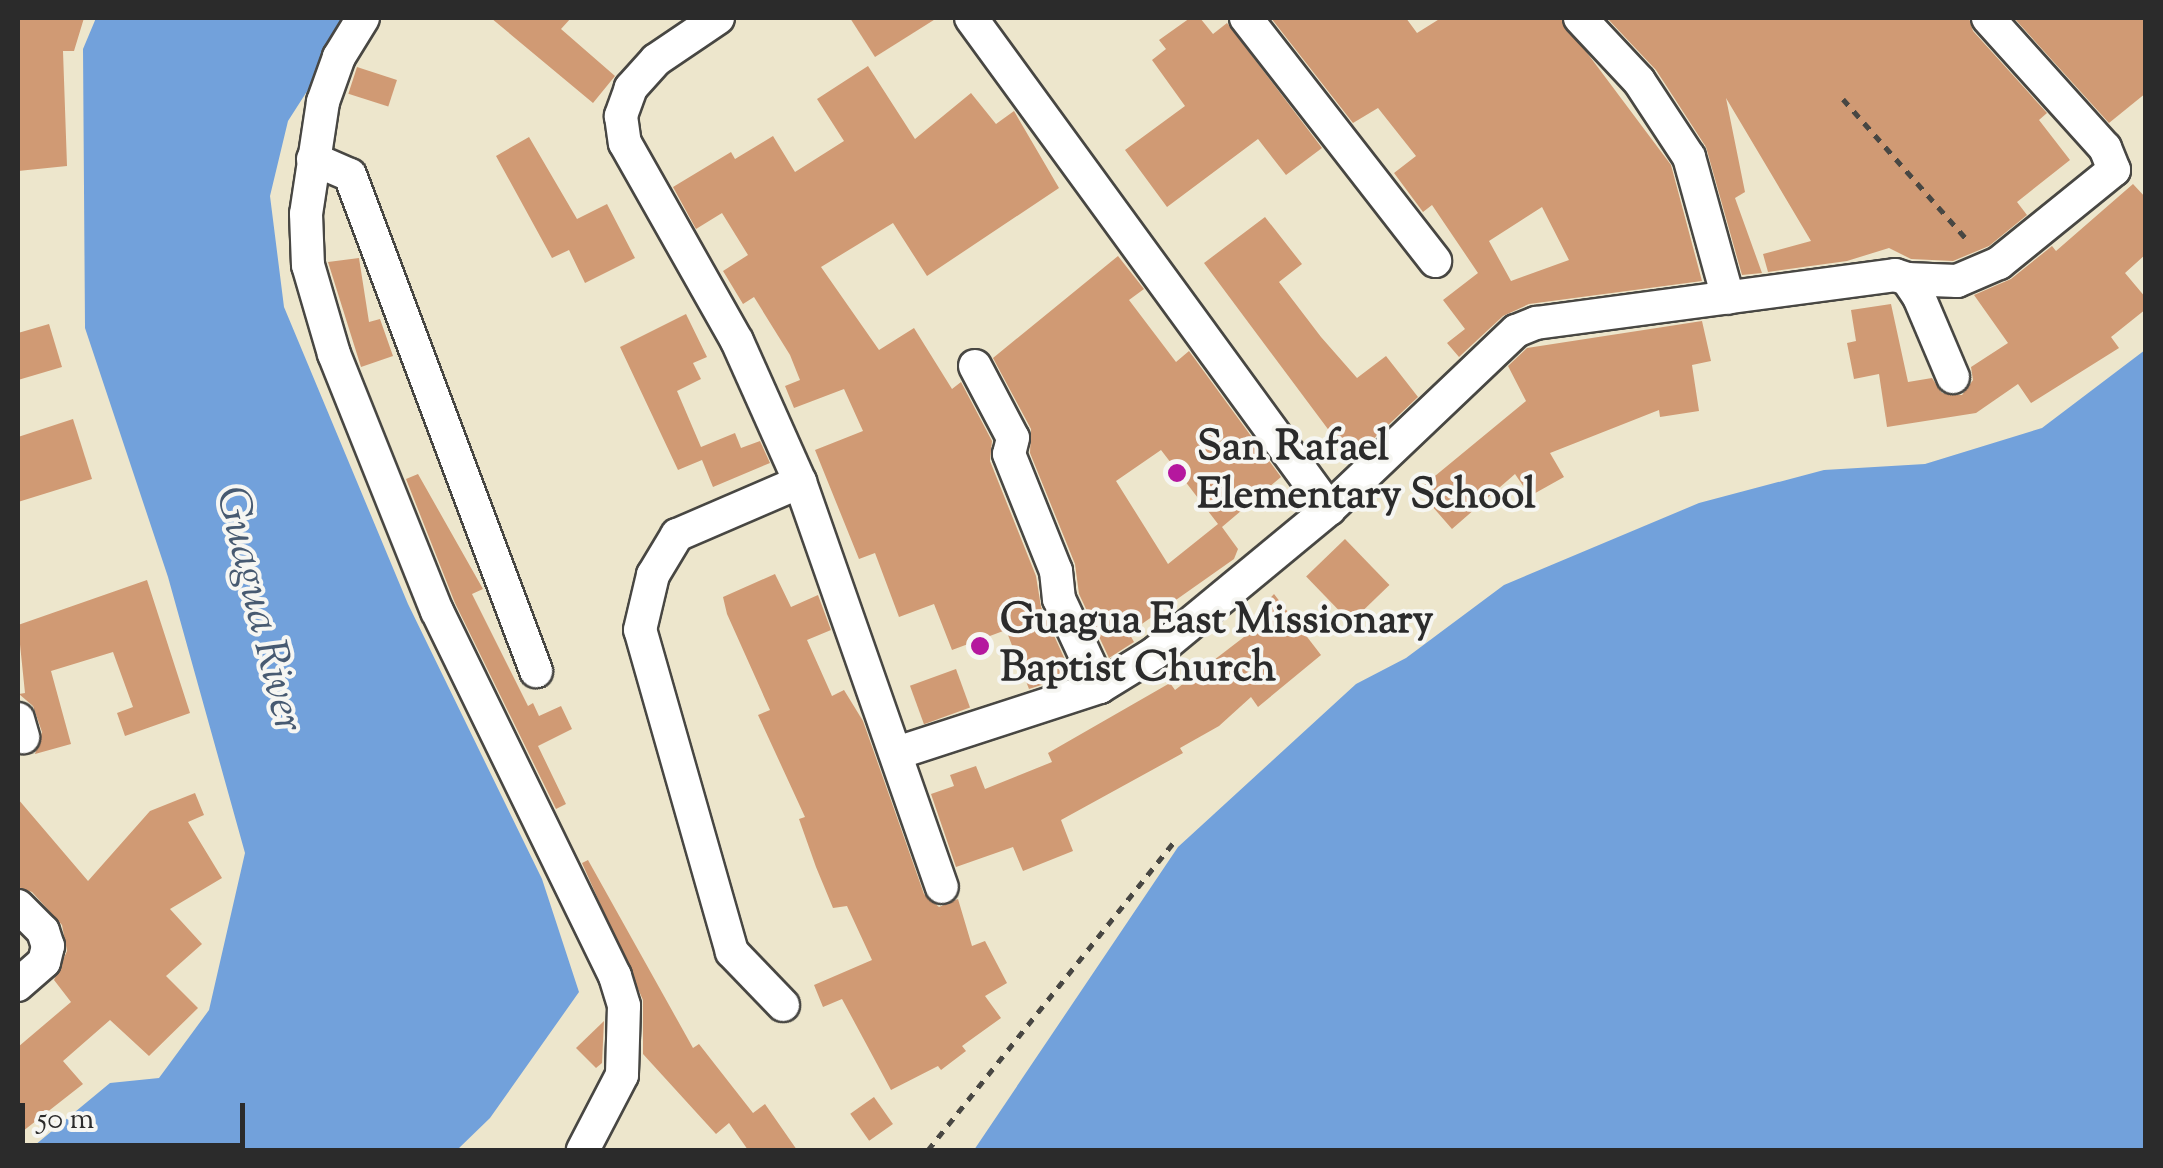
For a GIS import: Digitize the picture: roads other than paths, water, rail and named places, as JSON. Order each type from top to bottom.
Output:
[{"type":"street","points":[[363,18],[338,58],[314,160],[304,239],[334,354],[436,611],[624,1006],[622,1075],[583,1150]]},
{"type":"street","points":[[718,18],[656,60],[631,88],[621,116],[625,144],[737,342],[800,482],[900,752],[942,887]]},
{"type":"street","points":[[971,18],[1330,508]]},
{"type":"street","points":[[1246,18],[1435,260]]},
{"type":"street","points":[[1580,18],[1640,82],[1689,157],[1728,298]]},
{"type":"street","points":[[900,752],[1100,687],[1155,653],[1330,508],[1516,331],[1536,322],[1856,279],[1907,279],[1939,284],[1991,267],[2114,170],[2105,148],[1988,18]]},
{"type":"street","points":[[314,160],[350,176],[536,671]]},
{"type":"street","points":[[1907,279],[1953,377]]},
{"type":"street","points":[[975,366],[1013,438],[1008,454],[1056,572],[1059,599],[1100,687]]},
{"type":"street","points":[[783,1004],[732,952],[640,630],[653,574],[676,535],[800,482]]},
{"type":"street","points":[[18,906],[43,931],[48,946],[44,962],[18,985]]},
{"type":"water","name":"Guagua River","points":[[96,18],[354,18],[288,121],[270,196],[284,307],[408,604],[542,879],[579,992],[490,1118],[457,1150],[29,1150],[110,1083],[159,1078],[209,1010],[245,853],[168,577],[85,328],[83,49]]},
{"type":"water","points":[[2145,350],[2145,1150],[974,1150],[1178,847],[1356,684],[1406,658],[1504,585],[1699,503],[1824,470],[1925,464],[2042,428]]},
{"type":"place","name":"San Rafael Elementary School","points":[[1177,473]]},
{"type":"place","name":"Guagua East Missionary Baptist Church","points":[[980,646]]}]
